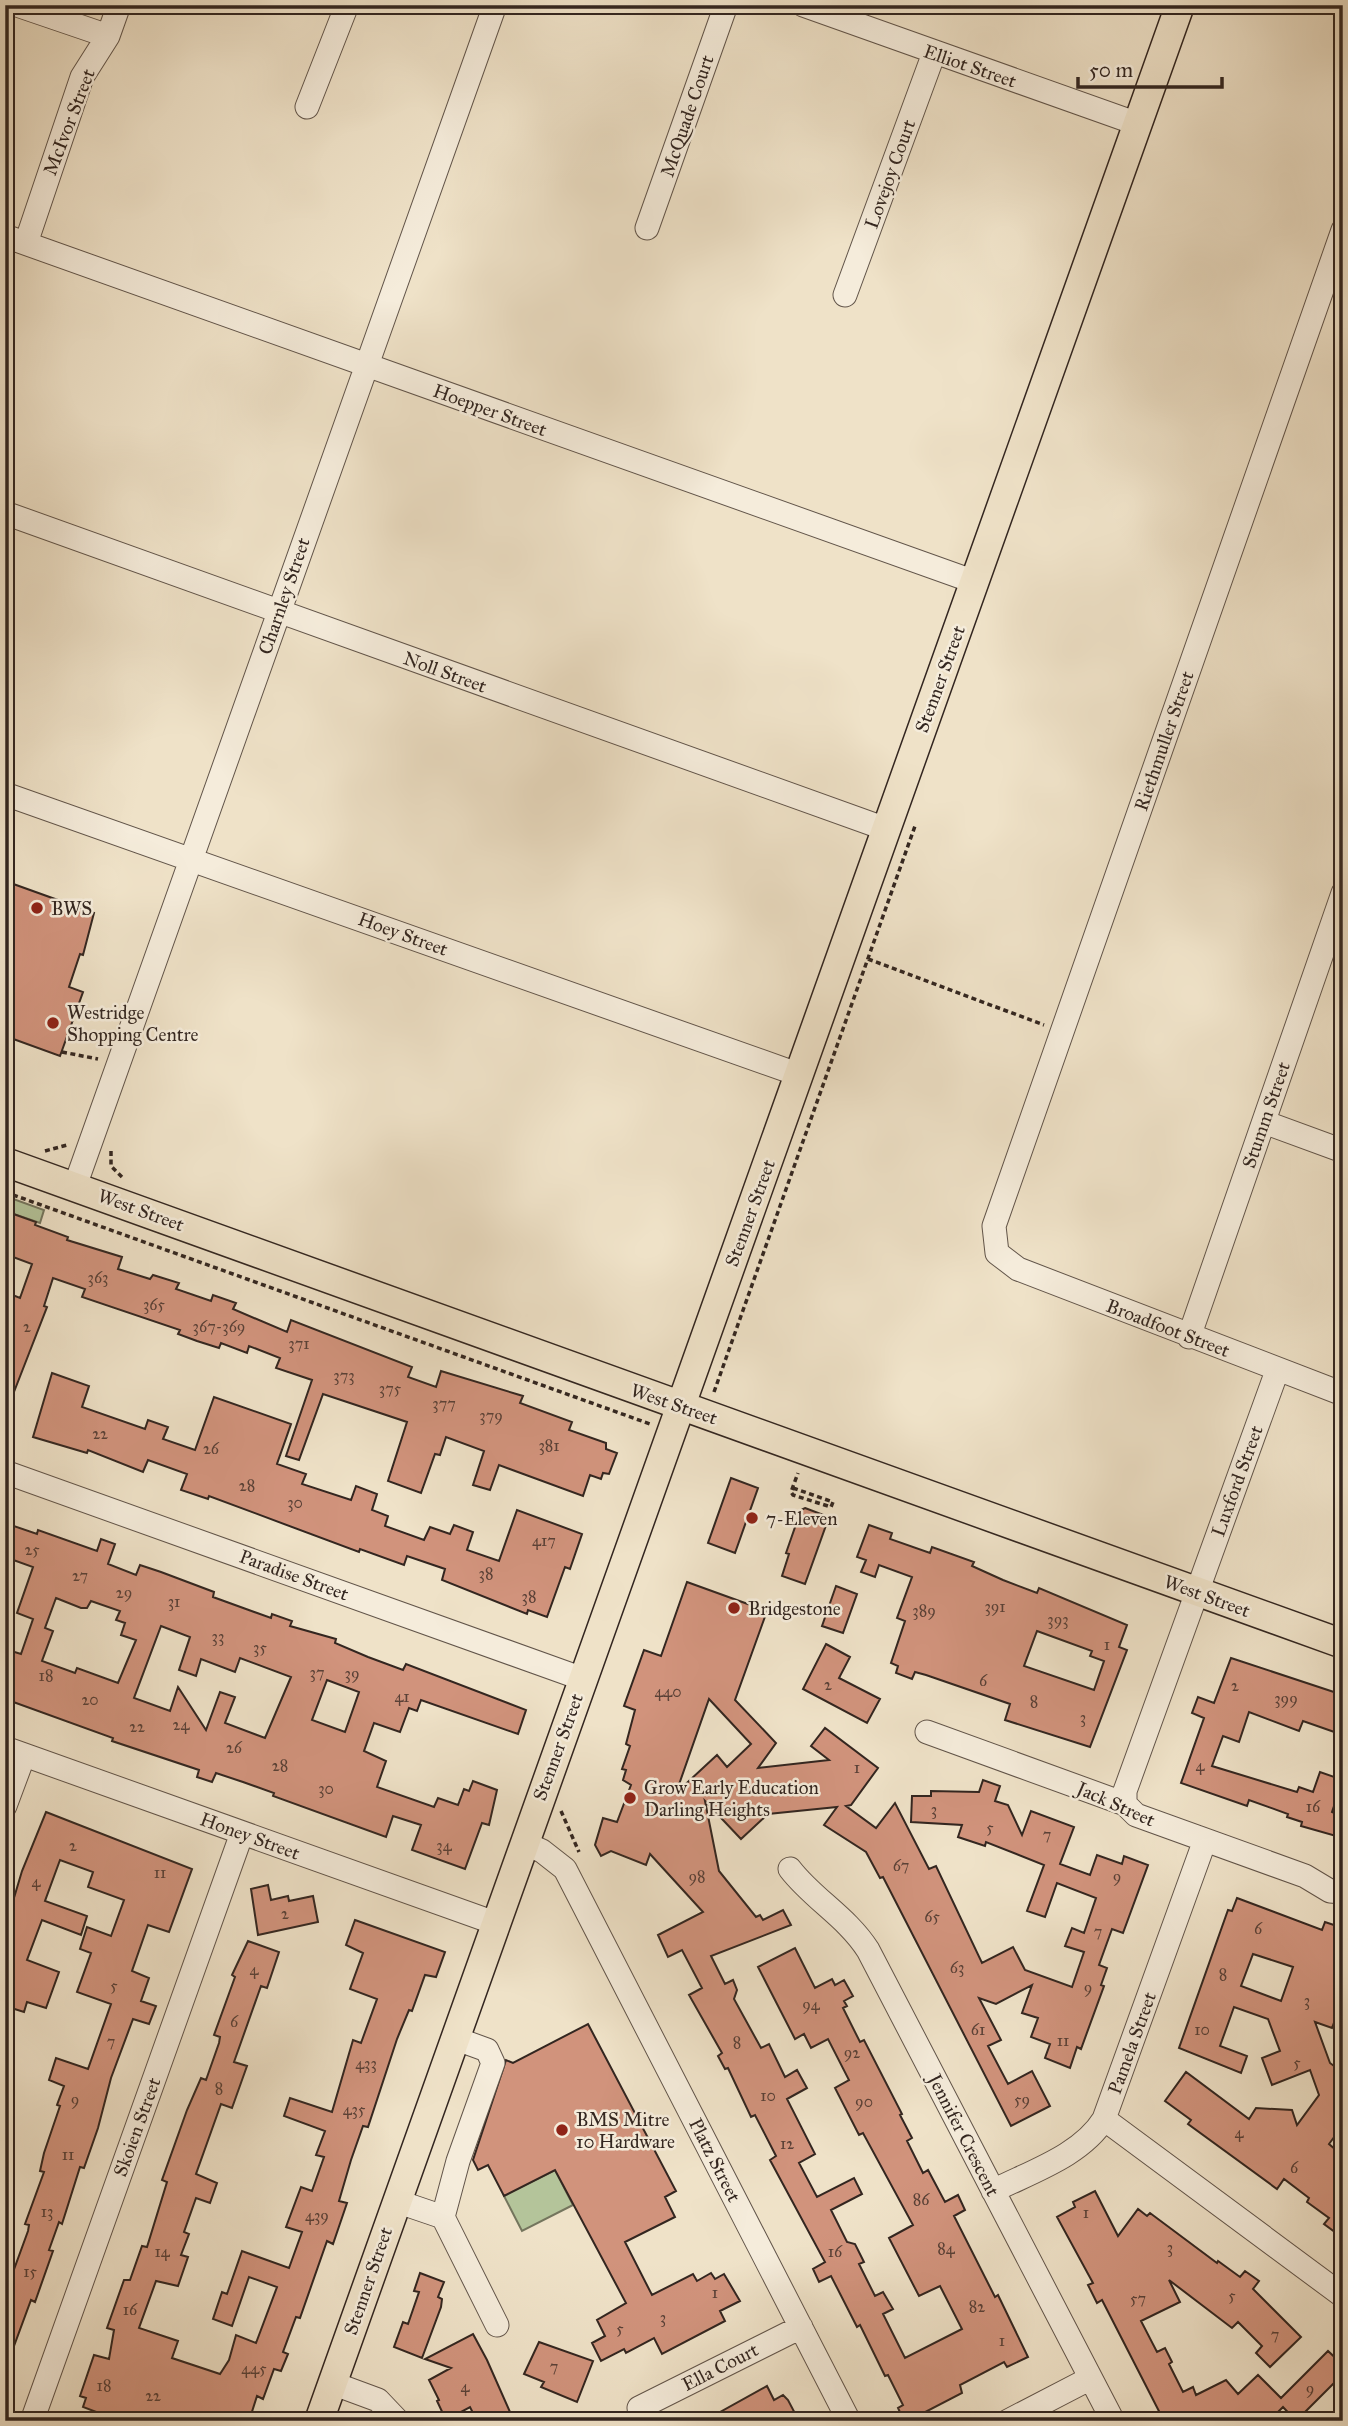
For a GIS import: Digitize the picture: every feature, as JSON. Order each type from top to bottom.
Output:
[{"type":"main road","name":"Stenner Street","points":[[319,2421],[1180,5]]},
{"type":"main road","name":"West Street","points":[[5,1162],[1343,1644]]},
{"type":"street","points":[[17,5],[108,36]]},
{"type":"street","name":"McIvor Street","points":[[15,239],[82,77],[108,36],[119,5]]},
{"type":"street","points":[[307,107],[346,5]]},
{"type":"street","name":"Charnley Street","points":[[75,1186],[495,5]]},
{"type":"street","name":"McQuade Court","points":[[647,228],[726,5]]},
{"type":"street","name":"Elliot Street","points":[[803,5],[1138,124]]},
{"type":"street","name":"Lovejoy Court","points":[[845,295],[934,53]]},
{"type":"street","name":"Riethmuller Street","points":[[997,1253],[994,1226],[1343,230]]},
{"type":"street","name":"Hoepper Street","points":[[15,239],[975,582]]},
{"type":"street","name":"Noll Street","points":[[5,513],[886,830]]},
{"type":"street","name":"Hoey Street","points":[[5,794],[800,1075]]},
{"type":"street","name":"Stumm Street","points":[[1189,1336],[1338,920],[1343,893]]},
{"type":"street","points":[[1264,1122],[1343,1151]]},
{"type":"street","name":"Broadfoot Street","points":[[997,1253],[1018,1269],[1277,1371],[1343,1394]]},
{"type":"street","name":"Luxford Street","points":[[1197,1592],[1277,1371]]},
{"type":"street","name":"Paradise Street","points":[[5,1472],[583,1679]]},
{"type":"street","points":[[1125,1804],[1125,1791],[1197,1592]]},
{"type":"street","name":"Jack Street","points":[[927,1732],[1125,1804],[1136,1815],[1306,1876],[1330,1891],[1343,1892]]},
{"type":"street","points":[[5,1806],[14,1751]]},
{"type":"street","name":"Honey Street","points":[[14,1751],[495,1923]]},
{"type":"street","name":"Skoien Street","points":[[32,2421],[242,1833]]},
{"type":"street","name":"Pamela Street","points":[[993,2191],[1076,2148],[1092,2135],[1104,2119],[1205,1840]]},
{"type":"street","name":"Platz Street","points":[[524,1843],[542,1851],[565,1869],[849,2421]]},
{"type":"street","name":"Jennifer Crescent","points":[[790,1869],[808,1889],[852,1927],[868,1950],[1113,2421]]},
{"type":"street","name":"Jack Street","points":[[1306,1876],[1334,1876],[1343,1881]]},
{"type":"street","points":[[454,2038],[487,2050],[493,2063],[458,2161],[443,2217],[497,2325]]},
{"type":"street","points":[[1104,2119],[1343,2296]]},
{"type":"street","points":[[396,2201],[443,2217]]},
{"type":"street","name":"Ella Court","points":[[639,2408],[801,2327]]},
{"type":"street","points":[[1008,2421],[1089,2379]]},
{"type":"street","points":[[332,2382],[379,2400],[398,2421]]},
{"type":"path","points":[[843,950],[1062,1031]]},
{"type":"path","points":[[62,1052],[98,1059]]},
{"type":"path","points":[[111,1144],[111,1166],[126,1181]]},
{"type":"path","points":[[5,1192],[648,1421]]},
{"type":"path","points":[[793,1488],[833,1502],[831,1507],[793,1495],[793,1488],[799,1471]]},
{"type":"green space","points":[[5,1196],[44,1210],[40,1223],[5,1211]]},
{"type":"green space","points":[[555,2170],[573,2205],[522,2231],[504,2196]]},
{"type":"building","points":[[5,881],[94,913],[83,955],[80,954],[69,987],[83,992],[60,1056],[5,1036]]},
{"type":"building","points":[[5,1211],[36,1222],[35,1225],[68,1237],[67,1240],[122,1257],[118,1269],[150,1279],[153,1275],[179,1283],[176,1289],[211,1301],[213,1295],[236,1303],[233,1309],[287,1332],[291,1320],[412,1367],[408,1377],[436,1387],[441,1371],[523,1396],[520,1403],[572,1422],[569,1430],[606,1443],[606,1449],[617,1453],[609,1474],[603,1473],[601,1479],[590,1475],[583,1496],[499,1465],[490,1490],[473,1485],[484,1451],[446,1437],[440,1455],[435,1454],[421,1493],[388,1481],[407,1422],[323,1394],[299,1460],[286,1456],[312,1380],[276,1368],[280,1358],[249,1346],[247,1353],[221,1343],[219,1348],[197,1341],[178,1334],[180,1330],[82,1297],[85,1289],[53,1278],[44,1306],[47,1307],[5,1415],[5,1292],[20,1298],[32,1264],[5,1254]]},
{"type":"building","points":[[52,1373],[89,1386],[82,1407],[145,1429],[148,1420],[168,1427],[163,1439],[195,1450],[214,1397],[291,1424],[277,1464],[306,1474],[302,1484],[351,1500],[356,1486],[377,1494],[372,1510],[388,1516],[385,1526],[424,1540],[430,1527],[450,1534],[454,1525],[473,1532],[467,1550],[499,1561],[517,1510],[582,1534],[570,1569],[565,1567],[547,1617],[528,1610],[527,1614],[442,1580],[445,1569],[407,1556],[404,1565],[360,1549],[359,1552],[209,1496],[208,1499],[181,1490],[187,1474],[148,1460],[143,1472],[88,1450],[87,1453],[33,1437]]},
{"type":"building","points":[[731,1478],[758,1488],[735,1553],[708,1543]]},
{"type":"building","points":[[805,1508],[829,1517],[805,1584],[782,1576],[789,1554],[786,1553],[801,1510]]},
{"type":"building","points":[[5,1523],[37,1534],[38,1530],[97,1551],[101,1539],[115,1544],[108,1564],[136,1575],[140,1565],[161,1572],[214,1592],[213,1597],[271,1618],[272,1614],[292,1621],[290,1626],[336,1639],[335,1643],[368,1657],[403,1670],[406,1664],[526,1710],[518,1734],[421,1700],[417,1711],[409,1708],[400,1732],[374,1723],[364,1751],[386,1761],[377,1787],[434,1807],[438,1798],[458,1805],[464,1789],[469,1791],[473,1781],[497,1790],[489,1825],[482,1823],[465,1869],[412,1850],[421,1825],[393,1816],[386,1837],[216,1773],[212,1782],[197,1777],[199,1770],[112,1741],[113,1738],[5,1699],[5,1649],[21,1654],[33,1619],[17,1613],[33,1567],[5,1557]],"holes":[[[56,1598],[81,1608],[87,1608],[91,1601],[120,1611],[116,1620],[125,1623],[121,1635],[136,1640],[118,1683],[77,1668],[75,1673],[42,1661],[53,1631],[45,1628]],[[161,1626],[190,1637],[179,1670],[196,1676],[201,1659],[235,1672],[240,1658],[291,1677],[265,1738],[225,1723],[235,1697],[220,1692],[206,1730],[178,1687],[170,1711],[134,1698]],[[327,1680],[359,1692],[345,1732],[312,1720]]]},
{"type":"building","points":[[869,1525],[892,1533],[890,1539],[930,1553],[932,1547],[974,1562],[972,1566],[1003,1580],[1037,1593],[1039,1588],[1127,1625],[1119,1647],[1127,1650],[1090,1747],[1005,1720],[1010,1704],[915,1672],[912,1679],[896,1673],[898,1666],[891,1663],[905,1621],[897,1618],[912,1577],[879,1565],[875,1577],[861,1572],[866,1560],[857,1557]],"holes":[[[1037,1631],[1092,1651],[1090,1656],[1104,1661],[1094,1690],[1024,1666]]]},
{"type":"building","points":[[687,1582],[767,1611],[735,1700],[776,1743],[758,1768],[829,1760],[811,1746],[825,1728],[878,1768],[851,1805],[846,1806],[876,1828],[895,1803],[929,1869],[936,1866],[982,1963],[1013,1947],[1025,1970],[1072,1987],[1084,1952],[1065,1946],[1072,1928],[1084,1933],[1096,1898],[1057,1883],[1045,1917],[1027,1911],[1044,1865],[986,1842],[985,1846],[958,1837],[962,1825],[911,1822],[912,1796],[931,1796],[931,1791],[979,1792],[983,1780],[1000,1786],[995,1801],[1008,1805],[1022,1835],[1031,1811],[1074,1827],[1060,1864],[1090,1875],[1097,1855],[1122,1864],[1124,1856],[1148,1865],[1123,1933],[1112,1929],[1099,1965],[1107,1968],[1101,1985],[1104,1986],[1081,2049],[1077,2047],[1070,2068],[1045,2058],[1050,2044],[1031,2037],[1038,2018],[1022,2013],[1032,1985],[996,2004],[979,1998],[1001,2040],[988,2046],[1008,2084],[1032,2071],[1050,2106],[1011,2126],[883,1877],[880,1878],[866,1852],[824,1825],[837,1807],[768,1814],[741,1839],[705,1801],[719,1871],[756,1917],[760,1915],[763,1920],[783,1910],[791,1925],[711,1956],[725,1984],[733,1980],[737,1990],[734,1999],[761,2048],[769,2044],[785,2077],[797,2070],[807,2088],[787,2099],[815,2154],[799,2163],[817,2197],[854,2178],[862,2194],[831,2210],[847,2242],[855,2244],[864,2262],[859,2264],[875,2296],[883,2292],[893,2309],[883,2314],[905,2358],[962,2329],[940,2286],[919,2296],[889,2238],[913,2225],[863,2133],[859,2135],[835,2088],[849,2080],[828,2039],[811,2048],[804,2034],[795,2039],[758,1967],[795,1948],[815,1988],[832,1979],[835,1985],[844,1980],[853,1996],[844,2001],[847,2006],[843,2008],[860,2042],[864,2040],[902,2114],[900,2115],[912,2138],[907,2141],[923,2173],[928,2170],[945,2202],[958,2195],[965,2210],[954,2216],[995,2297],[998,2295],[1028,2357],[1007,2367],[1004,2362],[960,2385],[962,2393],[908,2421],[904,2421],[898,2408],[903,2405],[888,2375],[885,2376],[860,2325],[857,2327],[831,2276],[819,2282],[813,2269],[825,2262],[770,2160],[776,2156],[755,2115],[751,2117],[728,2068],[725,2069],[718,2056],[722,2053],[689,1995],[702,1988],[682,1950],[668,1957],[658,1935],[703,1912],[650,1854],[646,1865],[611,1851],[601,1856],[595,1845],[603,1818],[617,1822],[631,1785],[623,1780],[626,1770],[622,1769],[630,1746],[626,1744],[635,1710],[624,1706],[644,1650],[661,1656]],"holes":[[[709,1699],[751,1744],[727,1767],[717,1755],[676,1793]]]},
{"type":"building","points":[[836,1586],[857,1594],[843,1633],[822,1626]]},
{"type":"building","points":[[826,1644],[850,1657],[839,1678],[880,1699],[867,1723],[803,1689]]},
{"type":"building","points":[[1231,1658],[1343,1695],[1343,1735],[1303,1721],[1299,1731],[1249,1712],[1239,1742],[1223,1736],[1212,1766],[1297,1792],[1299,1787],[1313,1792],[1320,1772],[1343,1780],[1332,1812],[1343,1817],[1343,1838],[1301,1826],[1302,1822],[1287,1817],[1288,1814],[1249,1800],[1247,1806],[1181,1783],[1204,1718],[1192,1713],[1198,1697],[1214,1703]]},
{"type":"building","points":[[46,1812],[192,1869],[169,1932],[148,1925],[132,1971],[149,1978],[141,2001],[156,2006],[149,2024],[133,2019],[111,2078],[84,2168],[80,2167],[62,2224],[59,2222],[49,2250],[53,2251],[35,2302],[31,2300],[7,2365],[5,2294],[28,2231],[29,2225],[25,2224],[44,2172],[40,2171],[44,2153],[64,2086],[49,2080],[56,2058],[88,2069],[111,2004],[77,1992],[91,1953],[80,1949],[87,1927],[111,1936],[124,1900],[88,1887],[93,1872],[60,1860],[45,1901],[87,1916],[81,1935],[42,1920],[27,1960],[59,1972],[46,2008],[27,2002],[24,2012],[5,2006],[5,1928],[22,1871]]},
{"type":"building","points":[[268,1885],[271,1900],[288,1896],[289,1901],[313,1896],[318,1922],[258,1935],[251,1889]]},
{"type":"building","points":[[1237,1898],[1322,1930],[1325,1922],[1343,1928],[1343,1998],[1332,2028],[1315,2022],[1330,2063],[1343,2073],[1343,2125],[1329,2144],[1343,2156],[1343,2238],[1324,2224],[1329,2218],[1307,2202],[1309,2198],[1284,2179],[1277,2189],[1188,2124],[1191,2120],[1165,2101],[1186,2072],[1249,2119],[1256,2108],[1292,2110],[1297,2125],[1319,2095],[1310,2070],[1272,2085],[1262,2058],[1280,2051],[1268,2019],[1234,2007],[1220,2046],[1247,2056],[1241,2073],[1179,2048],[1228,1910],[1232,1911]],"holes":[[[1253,1954],[1293,1967],[1281,2001],[1241,1986]]]},
{"type":"building","points":[[355,1920],[445,1952],[436,1977],[425,1975],[412,2011],[409,2010],[397,2039],[368,2127],[363,2126],[351,2160],[339,2201],[347,2203],[333,2244],[327,2241],[300,2318],[296,2317],[283,2352],[288,2354],[281,2371],[274,2369],[263,2399],[257,2396],[249,2421],[120,2421],[83,2407],[86,2398],[80,2396],[94,2355],[109,2359],[114,2330],[107,2328],[124,2280],[130,2280],[142,2246],[147,2247],[167,2182],[162,2180],[201,2078],[206,2080],[219,2043],[220,2037],[214,2035],[235,1977],[232,1975],[248,1941],[279,1952],[267,1988],[261,1986],[234,2062],[247,2066],[232,2108],[221,2104],[196,2174],[217,2183],[210,2203],[196,2198],[184,2232],[189,2234],[181,2255],[188,2257],[178,2286],[156,2281],[139,2328],[178,2341],[172,2358],[220,2374],[229,2360],[236,2335],[256,2343],[277,2287],[249,2277],[232,2326],[213,2319],[222,2292],[227,2294],[242,2251],[289,2268],[302,2232],[286,2227],[301,2187],[312,2191],[324,2157],[316,2155],[325,2131],[284,2116],[290,2098],[332,2112],[353,2040],[361,2043],[377,1999],[350,1989],[363,1953],[346,1945]]},
{"type":"building","points":[[588,2024],[676,2191],[665,2197],[675,2217],[625,2242],[652,2295],[693,2274],[697,2281],[711,2273],[715,2279],[724,2274],[740,2301],[720,2311],[725,2321],[662,2354],[654,2338],[626,2353],[624,2349],[601,2361],[592,2343],[605,2336],[597,2320],[626,2303],[555,2170],[504,2196],[488,2165],[478,2170],[473,2160],[506,2060],[513,2063]]},
{"type":"building","points":[[1095,2191],[1118,2236],[1138,2209],[1147,2216],[1150,2213],[1217,2263],[1218,2261],[1240,2277],[1245,2271],[1259,2281],[1253,2289],[1301,2337],[1270,2367],[1256,2353],[1262,2346],[1238,2322],[1232,2328],[1169,2280],[1180,2302],[1141,2321],[1157,2352],[1165,2348],[1172,2362],[1169,2364],[1183,2392],[1193,2387],[1196,2395],[1226,2380],[1238,2394],[1258,2375],[1281,2398],[1328,2351],[1343,2365],[1343,2374],[1296,2421],[1283,2407],[1269,2421],[1164,2421],[1102,2300],[1097,2303],[1088,2285],[1093,2283],[1057,2217],[1075,2207],[1073,2202]]},
{"type":"building","points":[[420,2273],[444,2282],[438,2297],[442,2299],[441,2307],[422,2358],[394,2347],[403,2322],[408,2324],[419,2292],[414,2291]]},
{"type":"building","points":[[473,2334],[514,2421],[477,2421],[470,2407],[446,2420],[437,2401],[439,2400],[429,2380],[451,2368],[425,2359]]},
{"type":"building","points":[[539,2342],[593,2361],[577,2402],[541,2387],[544,2382],[524,2374]]},
{"type":"building","points":[[767,2386],[774,2400],[783,2395],[788,2400],[799,2421],[704,2421]]},
{"type":"place","name":"BWS","points":[[37,908]]},
{"type":"place","name":"Westridge Shopping Centre","points":[[53,1023]]},
{"type":"place","name":"7-Eleven","points":[[752,1518]]},
{"type":"place","name":"Bridgestone","points":[[734,1608]]},
{"type":"place","name":"Grow Early Education Darling Heights","points":[[630,1798]]},
{"type":"place","name":"BMS Mitre 10 Hardware","points":[[562,2130]]}]
